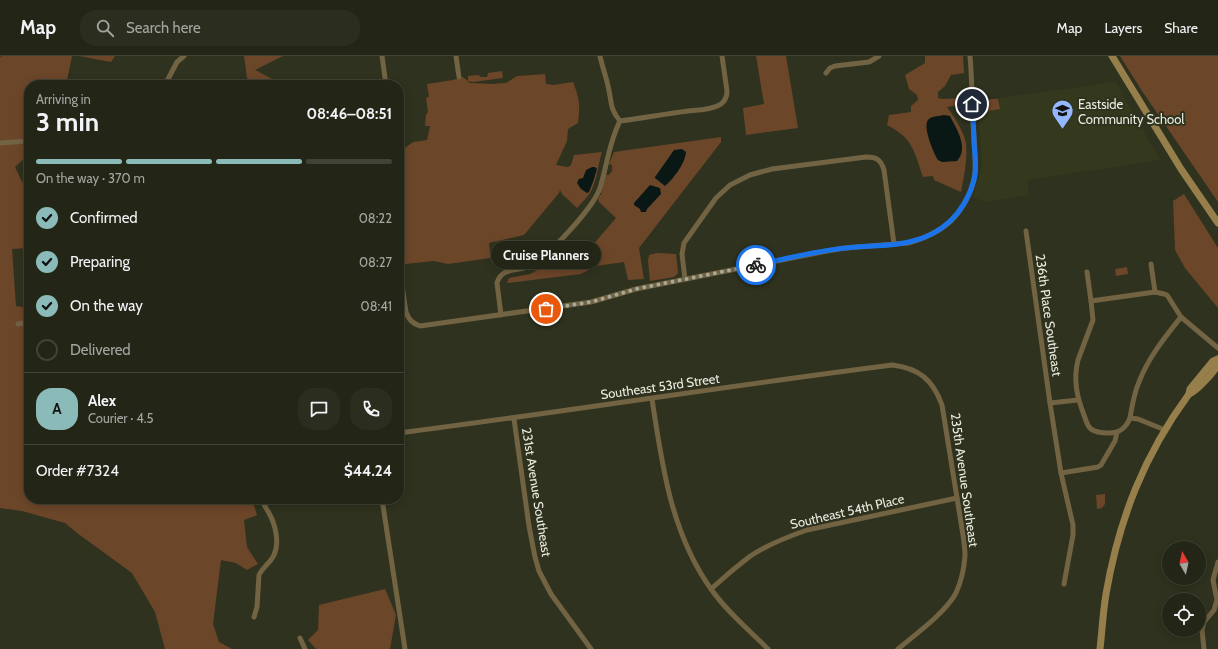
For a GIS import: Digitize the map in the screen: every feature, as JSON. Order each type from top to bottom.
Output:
[{"type":"main road","points":[[1112,56],[1181,168],[1218,224]]},
{"type":"main road","points":[[1100,649],[1112,560],[1127,508],[1151,454],[1165,430],[1189,394],[1194,392],[1217,365],[1218,359]]},
{"type":"street","points":[[167,80],[177,62],[184,56]]},
{"type":"street","points":[[382,56],[385,80]]},
{"type":"street","points":[[456,56],[459,77]]},
{"type":"street","points":[[600,56],[609,88],[612,109],[620,121]]},
{"type":"street","points":[[620,121],[720,105],[727,96],[722,56]]},
{"type":"street","points":[[826,73],[830,68],[835,66],[869,62],[879,56]]},
{"type":"street","points":[[404,299],[408,319],[414,324],[420,326],[591,302],[636,289],[827,251],[918,240],[940,230],[949,223],[968,198],[974,180],[975,162],[970,56]]},
{"type":"street","points":[[501,315],[497,283],[498,278],[502,273],[538,262],[596,198],[614,133],[620,121]]},
{"type":"street","points":[[0,143],[24,141]]},
{"type":"street","points":[[685,279],[682,254],[684,243],[716,198],[723,191],[740,180],[750,175],[772,169],[866,157],[873,157],[879,160],[884,170],[894,244]]},
{"type":"street","name":"236th Place Southeast","points":[[1026,231],[1061,473],[1073,530],[1064,584]]},
{"type":"street","points":[[1151,264],[1155,292]]},
{"type":"street","points":[[1087,272],[1093,320],[1076,367],[1076,389],[1078,400],[1088,426],[1091,429],[1098,432],[1117,432],[1127,426],[1136,390],[1146,367],[1163,339],[1181,317]]},
{"type":"street","points":[[1091,301],[1155,292],[1167,295],[1181,317],[1218,348]]},
{"type":"street","points":[[18,324],[24,323]]},
{"type":"street","name":"Southeast 53rd Street","points":[[404,432],[514,419],[699,391],[892,365],[908,368],[922,375]]},
{"type":"street","name":"235th Avenue Southeast","points":[[898,649],[949,603],[956,593],[961,581],[965,556],[942,405],[935,390],[922,375]]},
{"type":"street","points":[[652,399],[663,469],[674,514],[692,558],[711,589],[732,614],[768,649]]},
{"type":"street","points":[[1050,403],[1078,400]]},
{"type":"street","points":[[1130,418],[1138,419],[1165,430]]},
{"type":"street","name":"231st Avenue Southeast","points":[[514,419],[529,526],[539,571],[551,594],[591,649]]},
{"type":"street","points":[[1061,473],[1098,467],[1101,465],[1115,441],[1117,432]]},
{"type":"street","name":"Southeast 54th Place","points":[[711,589],[749,557],[788,536],[807,530],[957,498]]},
{"type":"street","points":[[254,617],[258,607],[259,575],[275,554],[277,541],[273,522],[264,504]]},
{"type":"street","points":[[383,504],[399,618],[405,649]]},
{"type":"street","points":[[1204,649],[1202,630],[1204,622],[1214,610],[1217,600],[1213,580],[1218,562]]},
{"type":"street","points":[[300,638],[305,649]]},
{"type":"shaded area","points":[[72,56],[67,80],[24,80],[24,159],[15,167],[24,186],[24,248],[12,249],[16,306],[24,307],[24,504],[254,504],[257,515],[244,520],[247,547],[258,564],[247,570],[236,563],[221,560],[213,624],[219,642],[232,649],[165,649],[155,612],[132,573],[65,523],[22,511],[0,508],[0,57]]},
{"type":"shaded area","points":[[79,56],[115,56],[111,62]]},
{"type":"shaded area","points":[[244,56],[283,56],[255,70],[274,80],[247,80]]},
{"type":"shaded area","points":[[756,56],[786,56],[798,128],[746,135],[743,108],[764,104]]},
{"type":"shaded area","points":[[925,56],[963,56],[964,73],[951,75],[945,86],[938,92],[938,98],[942,99],[965,98],[965,104],[947,107],[961,130],[966,145],[966,165],[961,192],[934,180],[933,176],[923,177],[915,153],[907,140],[896,130],[887,125],[889,115],[911,112],[911,106],[918,100],[917,95],[909,89],[905,75],[925,63]]},
{"type":"shaded area","points":[[1120,56],[1218,56],[1218,202],[1142,91]]},
{"type":"shaded area","points":[[502,71],[503,78],[473,82],[468,81],[468,76],[478,75],[481,77],[487,77],[488,73]]},
{"type":"shaded area","points":[[545,74],[546,84],[554,85],[573,82],[579,102],[578,123],[568,129],[567,141],[556,165],[568,167],[571,165],[574,155],[602,152],[594,183],[588,195],[577,208],[562,194],[560,190],[524,235],[489,243],[491,258],[448,264],[434,261],[405,264],[404,149],[413,142],[427,140],[430,126],[425,126],[426,115],[428,112],[426,98],[429,97],[427,84],[463,77],[470,83],[506,83],[517,76]]},
{"type":"shaded area","name":"Eastside Community School","points":[[1116,82],[1160,160],[1027,180],[1029,195],[985,202],[973,197],[982,166],[978,101]]},
{"type":"shaded area","points":[[991,99],[998,99],[1000,109],[988,111],[984,109],[986,102]]},
{"type":"shaded area","points":[[944,115],[950,116],[961,139],[962,150],[957,161],[942,162],[938,160],[927,133],[926,127],[929,119]]},
{"type":"shaded area","points":[[721,137],[721,142],[639,248],[644,279],[628,280],[624,262],[596,266],[581,274],[507,283],[509,278],[530,274],[547,265],[555,256],[568,267],[579,261],[616,218],[599,202],[598,199],[602,194],[606,175],[609,175],[612,171],[612,165],[609,164],[614,152]]},
{"type":"shaded area","points":[[682,149],[686,152],[681,166],[665,186],[655,177],[674,150]]},
{"type":"shaded area","points":[[592,167],[597,169],[589,192],[587,193],[581,189],[577,183],[579,179],[583,178],[586,170]]},
{"type":"shaded area","points":[[650,185],[660,188],[661,194],[646,212],[641,212],[640,209],[634,205],[634,203]]},
{"type":"shaded area","points":[[1184,194],[1218,248],[1218,308],[1185,268],[1175,250],[1173,201]]},
{"type":"shaded area","points":[[657,253],[676,254],[678,273],[674,277],[650,281],[648,261],[649,255]]},
{"type":"shaded area","points":[[1127,267],[1128,274],[1116,276],[1115,269]]},
{"type":"shaded area","points":[[1105,494],[1105,504],[1102,508],[1097,509],[1096,495]]},
{"type":"shaded area","points":[[385,589],[396,615],[390,649],[316,649],[308,640],[318,630],[319,605]]},
{"type":"way so far","points":[[546,309],[591,302],[636,289],[756,265]]},
{"type":"place","name":"Eastside Community School","points":[[1062,130]]},
{"type":"place","name":"Cruise Planners","points":[[546,309]]},
{"type":"route","points":[[756,265],[844,248],[908,242],[918,240],[940,230],[958,213],[968,198],[974,180],[975,162],[972,104]]}]
